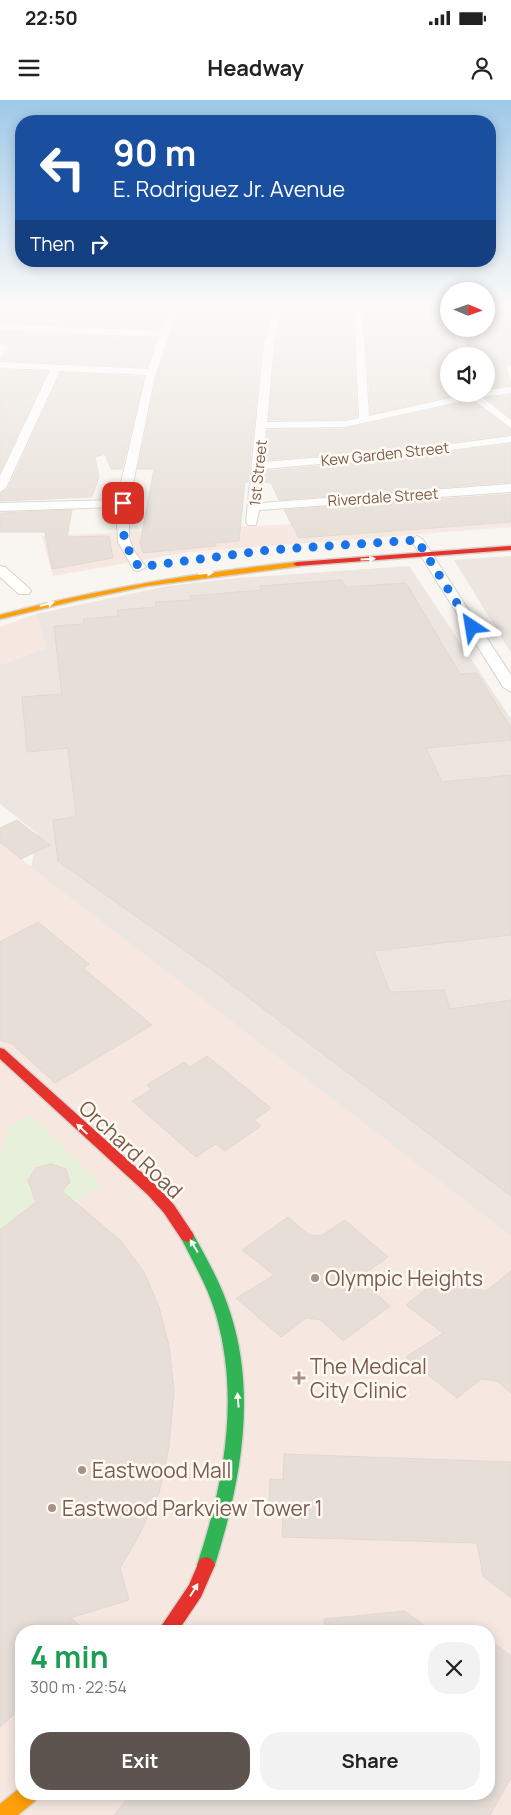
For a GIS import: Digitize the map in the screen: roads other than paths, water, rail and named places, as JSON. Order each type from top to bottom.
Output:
[{"type":"main road","points":[[0,617],[70,597],[195,574],[275,565],[511,548]]},
{"type":"main road","points":[[123,569],[144,566]]},
{"type":"main road","points":[[8,596],[28,590]]},
{"type":"main road","name":"Orchard Road","points":[[0,1052],[97,1142],[147,1185],[168,1207],[208,1270],[224,1314],[234,1366],[239,1420],[234,1468],[224,1519],[201,1579],[172,1625]]},
{"type":"main road","points":[[2,1815],[21,1800]]},
{"type":"street","points":[[0,488],[48,386]]},
{"type":"street","points":[[144,566],[127,550],[122,534],[123,503],[147,386]]},
{"type":"street","name":"1st Street","points":[[252,522],[266,386]]},
{"type":"street","points":[[362,386],[364,420]]},
{"type":"street","points":[[495,392],[511,390]]},
{"type":"street","points":[[262,425],[327,425],[364,420],[441,402]]},
{"type":"street","points":[[484,402],[511,425]]},
{"type":"street","name":"Kew Garden Street","points":[[259,466],[398,454],[511,439]]},
{"type":"street","name":"Riverdale Street","points":[[254,507],[511,488]]},
{"type":"street","points":[[0,507],[123,503]]},
{"type":"street","points":[[417,539],[511,687]]},
{"type":"street","points":[[0,570],[28,590]]},
{"type":"place","name":"Olympic Heights","points":[[315,1278]]},
{"type":"place","name":"The Medical City Clinic","points":[[299,1378]]},
{"type":"place","name":"Eastwood Mall","points":[[82,1470]]},
{"type":"place","name":"Eastwood Parkview Tower 1","points":[[52,1508]]}]
